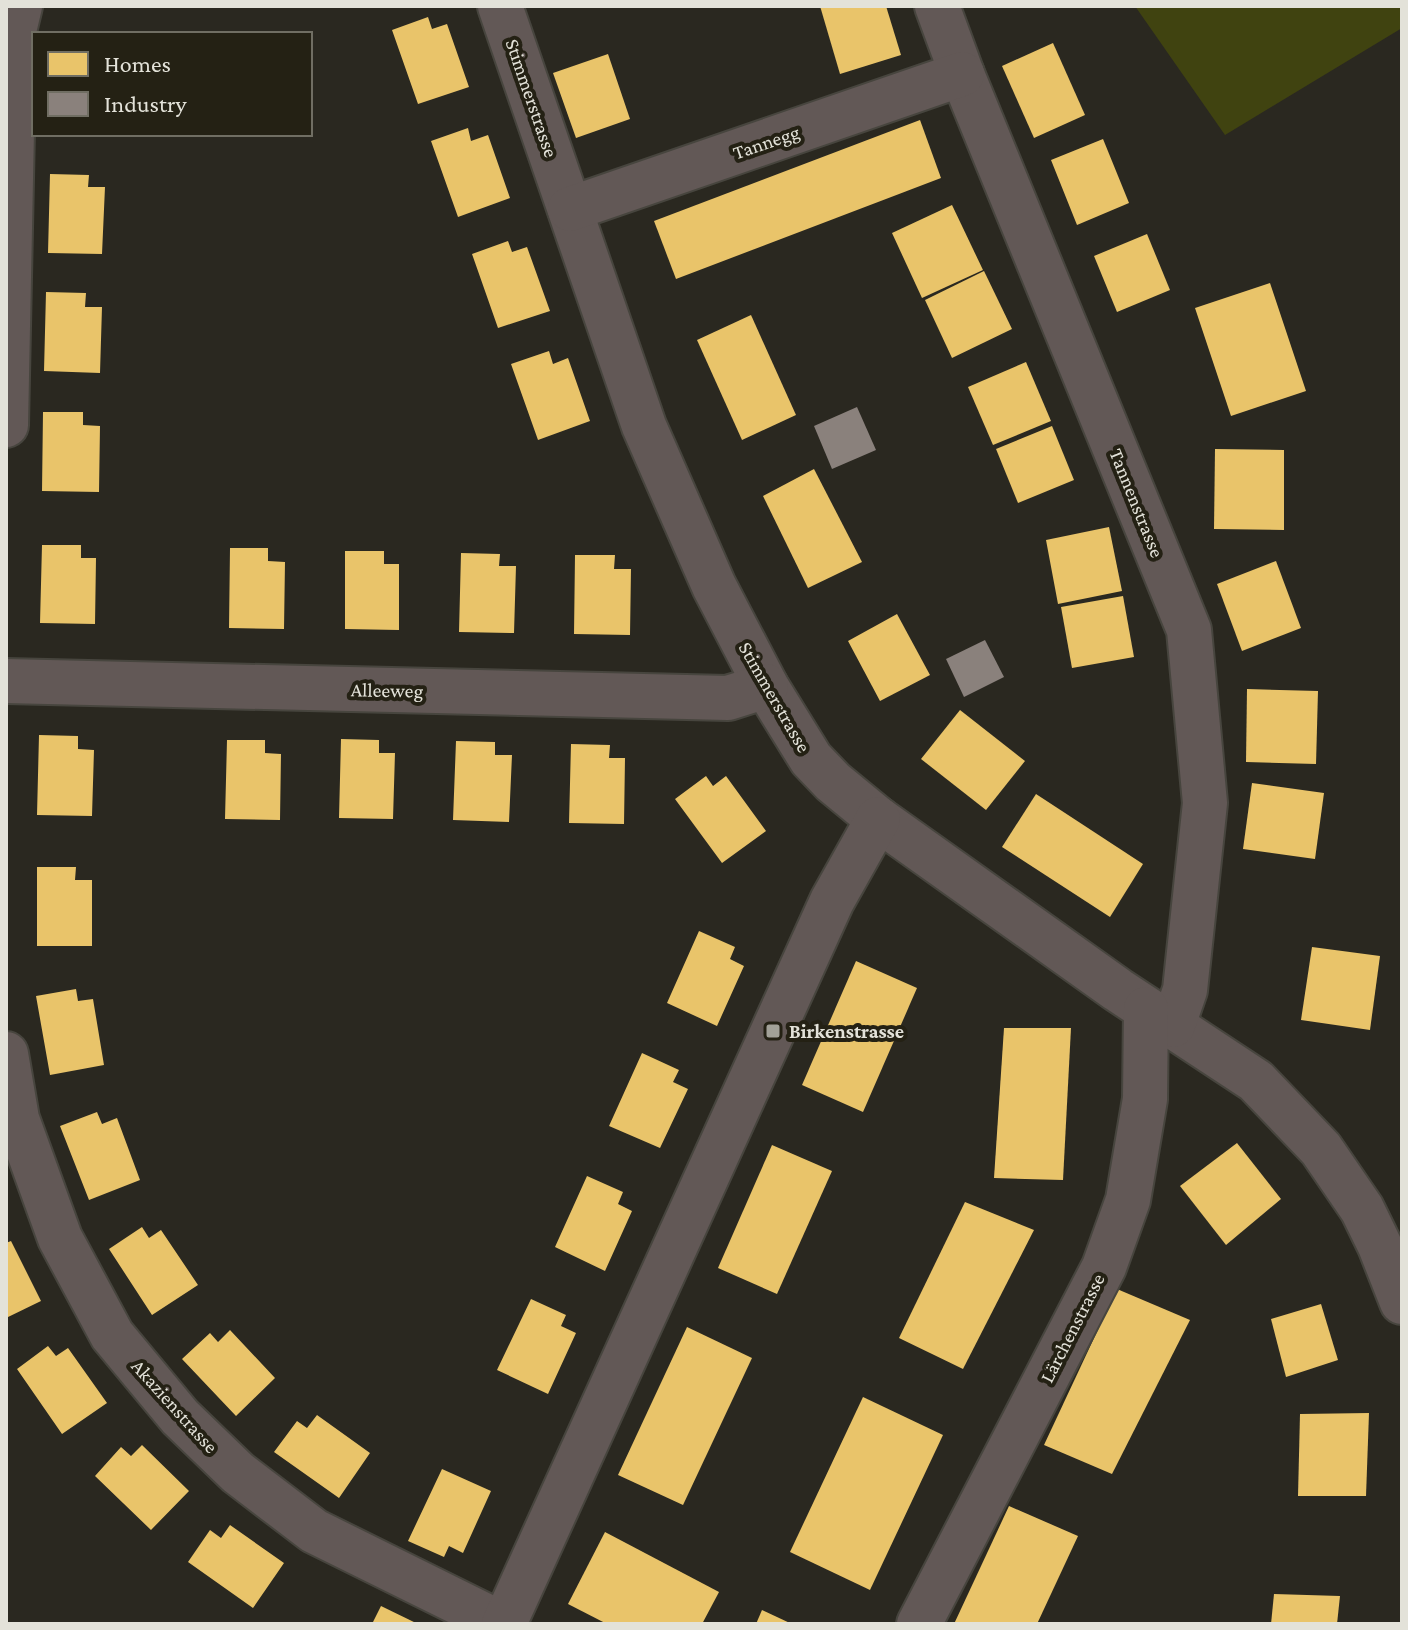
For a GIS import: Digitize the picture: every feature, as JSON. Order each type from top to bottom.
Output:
[{"type":"street","points":[[6,425],[14,31],[20,6]]},
{"type":"street","name":"Stimmerstrasse","points":[[500,6],[644,426],[714,586],[766,686],[811,759],[833,782],[878,819],[1159,1017],[1256,1081],[1321,1149],[1362,1209],[1402,1302]]},
{"type":"street","name":"Tannenstrasse","points":[[937,6],[1189,630],[1205,803],[1185,990],[1159,1017]]},
{"type":"street","name":"Tannegg","points":[[570,209],[962,74]]},
{"type":"street","name":"Alleeweg","points":[[6,681],[728,698],[766,686]]},
{"type":"street","points":[[503,1624],[832,901],[878,819]]},
{"type":"street","name":"Lärchenstrasse","points":[[919,1624],[1104,1267],[1128,1200],[1159,1017]]},
{"type":"street","name":"Akazienstrasse","points":[[6,1054],[17,1119],[60,1238],[112,1335],[180,1417],[238,1473],[314,1531],[503,1624]]},
{"type":"green space","points":[[1135,6],[1402,6],[1402,28],[1225,135]]},
{"type":"building: Homes","points":[[820,6],[886,6],[901,55],[840,74]]},
{"type":"building: Homes","points":[[428,17],[432,29],[447,24],[469,87],[418,104],[392,30]]},
{"type":"building: Homes","points":[[1053,43],[1085,115],[1034,138],[1002,66]]},
{"type":"building: Homes","points":[[608,54],[630,119],[576,138],[553,73]]},
{"type":"building: Homes","points":[[920,120],[941,178],[676,279],[654,221]]},
{"type":"building: Homes","points":[[468,128],[471,141],[488,135],[510,198],[458,217],[431,141]]},
{"type":"building: Homes","points":[[1103,139],[1129,203],[1077,225],[1051,160]]},
{"type":"building: Homes","points":[[50,174],[89,175],[88,187],[105,187],[102,254],[48,253]]},
{"type":"building: Homes","points":[[952,205],[983,270],[922,298],[892,233]]},
{"type":"building: Homes","points":[[1147,234],[1170,290],[1117,312],[1094,256]]},
{"type":"building: Homes","points":[[508,241],[512,252],[527,247],[550,311],[498,328],[472,254]]},
{"type":"building: Homes","points":[[984,271],[1012,329],[952,358],[925,300]]},
{"type":"building: Homes","points":[[1270,283],[1306,391],[1231,416],[1195,308]]},
{"type":"building: Homes","points":[[46,292],[86,293],[85,307],[102,307],[100,373],[44,371]]},
{"type":"building: Homes","points":[[751,315],[796,415],[742,440],[697,340]]},
{"type":"building: Homes","points":[[549,351],[553,364],[568,358],[590,421],[538,440],[511,364]]},
{"type":"building: Homes","points":[[1026,362],[1051,421],[993,445],[968,387]]},
{"type":"building: Homes","points":[[43,412],[83,412],[83,425],[100,426],[99,492],[42,491]]},
{"type":"building: Homes","points":[[1052,426],[1074,480],[1018,503],[996,449]]},
{"type":"building: Homes","points":[[1215,449],[1284,450],[1284,530],[1214,529]]},
{"type":"building: Homes","points":[[814,469],[862,562],[808,588],[763,496]]},
{"type":"building: Homes","points":[[1109,527],[1122,591],[1058,604],[1046,540]]},
{"type":"building: Homes","points":[[42,545],[81,545],[81,558],[96,558],[95,624],[40,623]]},
{"type":"building: Homes","points":[[230,548],[268,548],[268,561],[285,562],[284,629],[229,628]]},
{"type":"building: Homes","points":[[345,551],[384,551],[384,564],[399,564],[399,630],[345,629]]},
{"type":"building: Homes","points":[[461,553],[500,554],[499,566],[516,566],[514,633],[459,632]]},
{"type":"building: Homes","points":[[575,555],[615,555],[614,569],[631,569],[630,635],[574,634]]},
{"type":"building: Homes","points":[[1276,561],[1301,628],[1242,651],[1217,584]]},
{"type":"building: Homes","points":[[1123,596],[1134,657],[1072,668],[1061,607]]},
{"type":"building: Homes","points":[[897,614],[930,675],[880,701],[848,641]]},
{"type":"building: Homes","points":[[1247,689],[1318,691],[1316,764],[1246,762]]},
{"type":"building: Homes","points":[[960,710],[1025,761],[986,810],[921,759]]},
{"type":"building: Homes","points":[[39,735],[78,736],[78,749],[94,750],[92,816],[37,815]]},
{"type":"building: Homes","points":[[341,739],[379,740],[379,753],[395,753],[393,819],[339,818]]},
{"type":"building: Homes","points":[[227,740],[265,740],[265,753],[281,754],[280,820],[225,819]]},
{"type":"building: Homes","points":[[456,741],[495,742],[495,755],[512,755],[509,822],[453,820]]},
{"type":"building: Homes","points":[[571,744],[610,745],[609,758],[625,758],[624,824],[569,823]]},
{"type":"building: Homes","points":[[706,776],[713,786],[726,776],[766,831],[722,863],[675,799]]},
{"type":"building: Homes","points":[[1252,783],[1324,793],[1315,859],[1243,849]]},
{"type":"building: Homes","points":[[1036,794],[1143,864],[1110,917],[1002,847]]},
{"type":"building: Homes","points":[[37,867],[76,867],[75,880],[92,880],[92,946],[37,946]]},
{"type":"building: Homes","points":[[699,931],[735,947],[730,959],[744,966],[717,1026],[667,1003]]},
{"type":"building: Homes","points":[[1312,947],[1380,956],[1370,1030],[1301,1020]]},
{"type":"building: Homes","points":[[856,961],[917,988],[863,1112],[802,1085]]},
{"type":"building: Homes","points":[[76,989],[78,1001],[93,999],[104,1065],[50,1075],[36,996]]},
{"type":"building: Homes","points":[[1004,1028],[1071,1028],[1063,1180],[994,1178]]},
{"type":"building: Homes","points":[[642,1053],[679,1070],[673,1082],[688,1089],[660,1148],[609,1126]]},
{"type":"building: Homes","points":[[97,1112],[102,1124],[117,1118],[140,1180],[89,1200],[60,1126]]},
{"type":"building: Homes","points":[[1237,1143],[1281,1199],[1226,1245],[1180,1186]]},
{"type":"building: Homes","points":[[772,1145],[832,1171],[777,1294],[718,1268]]},
{"type":"building: Homes","points":[[587,1176],[623,1192],[618,1204],[632,1211],[605,1271],[555,1247]]},
{"type":"building: Homes","points":[[965,1202],[1034,1230],[963,1369],[899,1338]]},
{"type":"building: Homes","points":[[142,1227],[149,1238],[161,1230],[198,1285],[152,1315],[109,1249]]},
{"type":"building: Homes","points":[[11,1241],[41,1301],[6,1318],[6,1243]]},
{"type":"building: Homes","points":[[1117,1289],[1190,1320],[1112,1474],[1044,1445]]},
{"type":"building: Homes","points":[[531,1299],[566,1315],[561,1326],[576,1333],[548,1394],[497,1370]]},
{"type":"building: Homes","points":[[1321,1304],[1338,1360],[1286,1377],[1271,1319]]},
{"type":"building: Homes","points":[[687,1327],[752,1358],[683,1505],[618,1475]]},
{"type":"building: Homes","points":[[230,1330],[275,1378],[236,1416],[182,1359],[210,1333],[218,1342]]},
{"type":"building: Homes","points":[[48,1346],[56,1356],[68,1348],[107,1403],[62,1434],[17,1369]]},
{"type":"building: Homes","points":[[863,1397],[943,1435],[870,1590],[790,1552]]},
{"type":"building: Homes","points":[[1369,1413],[1366,1496],[1298,1496],[1300,1414]]},
{"type":"building: Homes","points":[[317,1415],[370,1453],[339,1498],[274,1452],[297,1421],[307,1428]]},
{"type":"building: Homes","points":[[142,1445],[189,1491],[151,1530],[95,1476],[121,1447],[131,1456]]},
{"type":"building: Homes","points":[[442,1469],[491,1491],[463,1553],[449,1546],[444,1557],[408,1541]]},
{"type":"building: Homes","points":[[1009,1506],[1078,1536],[1037,1624],[954,1624]]},
{"type":"building: Homes","points":[[230,1525],[284,1563],[253,1608],[188,1562],[210,1530],[221,1538]]},
{"type":"building: Homes","points":[[605,1532],[719,1592],[702,1624],[607,1624],[568,1604]]},
{"type":"building: Homes","points":[[1274,1594],[1340,1596],[1337,1624],[1271,1624]]},
{"type":"building: Homes","points":[[381,1606],[418,1624],[372,1624]]},
{"type":"building: Homes","points":[[762,1610],[792,1624],[756,1624]]},
{"type":"building: Industry","points":[[857,407],[876,450],[832,469],[814,426]]},
{"type":"building: Industry","points":[[985,640],[1004,677],[964,697],[946,659]]},
{"type":"place","name":"Birkenstrasse","points":[[773,1031]]}]
